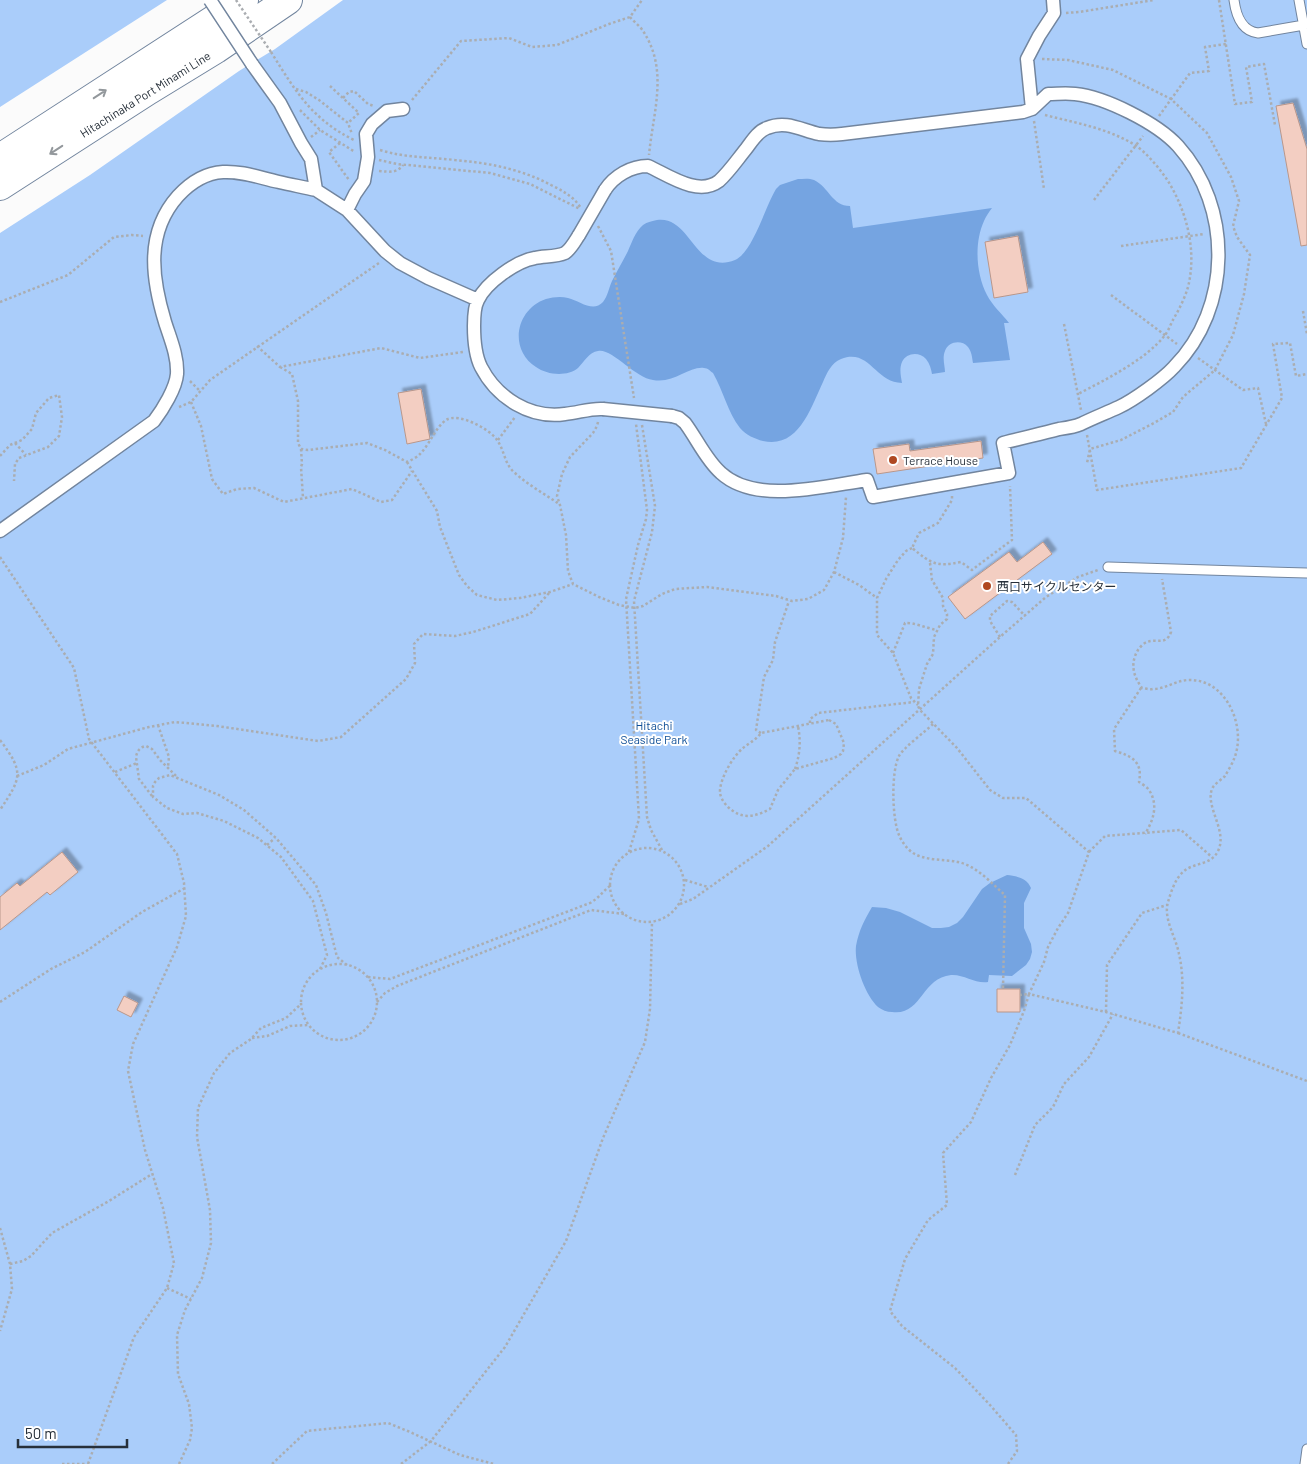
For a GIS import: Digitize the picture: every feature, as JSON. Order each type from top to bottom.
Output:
[{"type":"highway","name":"Hitachinaka Port Minami Line","points":[[0,158],[244,0]]},
{"type":"highway","name":"Hitachinaka Port Minami Line","points":[[0,186],[216,49],[288,0]]},
{"type":"street","points":[[210,0],[280,103],[311,158],[316,190]]},
{"type":"street","points":[[1032,109],[1027,59],[1054,13],[1053,0]]},
{"type":"street","points":[[1048,94],[1076,94],[1114,104],[1152,125],[1177,145],[1198,173],[1209,198],[1217,232],[1219,258],[1217,284],[1202,330],[1174,367],[1121,406],[1080,424],[1004,443],[1009,473],[873,497],[867,480],[801,490],[750,489],[729,480],[719,472],[685,423],[679,418],[598,409],[549,415],[528,410],[513,404],[498,391],[487,378],[480,365],[476,350],[474,318],[478,300],[493,282],[511,267],[533,258],[563,254],[569,250],[610,182],[620,174],[642,166],[648,166],[688,185],[704,187],[712,185],[727,172],[754,137],[765,128],[777,125],[792,126],[828,135],[1023,112],[1032,109],[1048,94]]},
{"type":"street","points":[[347,210],[364,181],[368,152],[366,134],[372,124],[387,111],[404,109]]},
{"type":"street","points":[[0,531],[154,421],[164,408],[177,376],[177,364],[157,297],[154,273],[157,237],[160,224],[170,206],[185,188],[204,176],[222,172],[247,173],[316,190],[347,210],[400,263],[428,278],[478,300]]},
{"type":"lane","points":[[1234,0],[1238,17],[1247,30],[1253,33],[1304,25]]},
{"type":"lane","points":[[1299,0],[1307,44]]},
{"type":"lane","points":[[1108,567],[1307,573]]},
{"type":"lane","points":[[1306,1464],[1307,1450]]},
{"type":"path","points":[[236,0],[304,102],[317,116],[341,134],[360,143],[368,152],[397,164],[490,173],[530,184],[582,209],[566,192],[529,174],[511,169],[486,164],[412,157],[368,152],[350,149],[327,135],[299,110]]},
{"type":"path","points":[[404,109],[461,41],[509,38],[532,47],[557,45],[630,17],[642,0]]},
{"type":"path","points":[[1054,13],[1079,12],[1154,0]]},
{"type":"path","points":[[1219,0],[1236,104],[1252,102],[1246,67],[1264,64],[1275,125]]},
{"type":"path","points":[[630,17],[642,30],[656,62],[658,88],[648,166]]},
{"type":"path","points":[[1094,200],[1190,73],[1209,71],[1205,47],[1226,44]]},
{"type":"path","points":[[1027,59],[1068,60],[1113,70],[1171,99],[1207,133],[1231,177],[1238,201],[1233,226],[1237,238],[1250,255],[1244,294],[1233,335],[1215,370],[1183,397],[1173,412],[1121,440],[1090,449]]},
{"type":"path","points":[[330,86],[358,113],[348,123]]},
{"type":"path","points":[[295,89],[306,92],[319,100],[348,123],[353,139]]},
{"type":"path","points":[[342,98],[354,91],[368,104],[387,111]]},
{"type":"path","points":[[1032,109],[1045,115],[1100,128],[1136,146],[1159,167],[1174,191],[1185,217],[1190,236],[1191,264],[1188,287],[1165,335],[1147,353],[1106,380],[1078,394]]},
{"type":"path","points":[[1036,133],[1044,188]]},
{"type":"path","points":[[601,233],[611,251],[632,392]]},
{"type":"path","points":[[0,302],[68,275],[114,237],[132,235],[157,237]]},
{"type":"path","points":[[1121,246],[1182,237]]},
{"type":"path","points":[[154,421],[191,402],[210,380],[390,255]]},
{"type":"path","points":[[1111,295],[1243,390],[1258,388],[1266,425]]},
{"type":"path","points":[[1303,311],[1307,334]]},
{"type":"path","points":[[1064,324],[1090,449],[1096,490],[1240,468],[1282,398],[1273,344],[1290,343],[1296,376],[1307,374]]},
{"type":"path","points":[[257,346],[280,367],[292,374],[298,401],[298,443],[301,449],[303,498]]},
{"type":"path","points":[[280,367],[381,348],[420,358],[476,350]]},
{"type":"path","points":[[0,456],[10,445],[22,440],[32,428],[36,413],[49,398],[60,395],[62,418],[59,436],[48,446],[19,458],[15,464],[14,481]]},
{"type":"path","points":[[191,402],[201,426],[212,479],[223,494],[237,489],[254,488],[284,502],[352,489],[381,502],[392,500],[412,471]]},
{"type":"path","points":[[598,409],[597,426],[593,433],[570,457],[562,474],[557,496],[566,535],[568,571],[573,584],[599,598],[635,608],[643,606],[662,594],[675,589],[707,587],[776,596],[789,600],[808,599],[824,590],[834,572],[842,538],[846,490]]},
{"type":"path","points":[[498,440],[517,414]]},
{"type":"path","points":[[408,462],[420,455],[441,425],[450,418],[461,418],[476,424],[498,440],[506,463],[515,473],[560,505]]},
{"type":"path","points":[[641,420],[655,512],[652,532],[635,596],[635,608],[647,817],[651,830],[662,850]]},
{"type":"path","points":[[629,852],[639,820],[626,599],[647,510],[636,421]]},
{"type":"path","points":[[15,443],[26,455]]},
{"type":"path","points":[[301,449],[308,450],[367,443],[408,462],[437,510],[440,527],[459,575],[477,595],[497,600],[520,598],[550,592],[573,584]]},
{"type":"path","points":[[1087,463],[1090,449]]},
{"type":"path","points":[[912,548],[930,563],[948,565],[961,562],[972,570],[1012,540],[1010,486]]},
{"type":"path","points":[[952,495],[952,500],[938,523],[919,533],[912,548],[906,551],[898,560],[886,579],[877,598],[877,635],[893,653],[911,698],[920,710],[957,748],[990,790],[1003,798],[1026,798],[1089,852]]},
{"type":"path","points":[[0,557],[74,668],[89,739],[177,854],[184,888],[186,916],[177,947],[133,1044],[128,1071],[145,1150],[163,1208],[174,1263],[167,1288],[134,1337],[88,1464],[62,1464]]},
{"type":"path","points":[[918,706],[919,689],[927,664],[933,654],[936,630],[947,619],[943,598],[932,580],[930,563]]},
{"type":"path","points":[[680,904],[693,899],[768,846],[1046,597],[1078,577],[1108,567]]},
{"type":"path","points":[[1159,568],[1171,632],[1165,640],[1148,642],[1141,647],[1133,663],[1133,672],[1136,680],[1142,688],[1152,690],[1163,688],[1176,682],[1190,680],[1205,682],[1217,690],[1229,704],[1236,722],[1238,740],[1234,759],[1225,775],[1212,788],[1210,802],[1217,818],[1220,837],[1218,852],[1207,862],[1191,867],[1183,872],[1177,879],[1167,905],[1169,924],[1179,953],[1183,980],[1178,1033]]},
{"type":"path","points":[[834,572],[859,584],[877,598]]},
{"type":"path","points":[[17,776],[44,765],[68,749],[175,722],[217,726],[318,741],[341,737],[406,679],[415,663],[414,644],[423,634],[455,636],[530,614],[550,592]]},
{"type":"path","points":[[761,733],[756,730],[764,677],[773,660],[776,642],[789,600]]},
{"type":"path","points":[[1000,637],[990,621],[990,616],[1007,601],[1012,602],[1025,616]]},
{"type":"path","points":[[893,653],[905,623],[908,622],[936,630]]},
{"type":"path","points":[[1142,688],[1114,729],[1115,751],[1130,756],[1136,761],[1140,767],[1141,775],[1139,782],[1149,790],[1153,801],[1154,813],[1151,824],[1145,834]]},
{"type":"path","points":[[810,723],[810,719],[818,713],[914,702]]},
{"type":"path","points":[[795,769],[834,758],[841,754],[844,743],[836,724],[829,720],[761,733],[742,748],[730,764],[720,793],[729,809],[737,814],[755,816],[770,809],[778,790],[795,769],[800,755],[801,741],[798,726]]},
{"type":"path","points":[[933,724],[900,753],[895,766],[893,778],[896,826],[899,837],[905,846],[914,853],[924,857],[959,862],[973,867],[1005,895],[1003,989]]},
{"type":"path","points":[[158,726],[169,757],[168,768]]},
{"type":"path","points":[[0,740],[8,750],[18,771],[16,783],[0,810]]},
{"type":"path","points":[[179,779],[152,749],[146,746],[138,751],[136,757],[139,779],[153,797],[167,808],[183,814],[197,813],[224,821],[258,838],[281,857],[313,901],[327,955],[320,969]]},
{"type":"path","points":[[114,773],[137,763]]},
{"type":"path","points":[[153,797],[153,786],[159,778],[170,775],[220,795],[244,810],[276,838],[316,885],[326,913],[337,957],[347,965]]},
{"type":"path","points":[[1008,1464],[1017,1451],[1016,1435],[955,1368],[902,1326],[890,1311],[905,1259],[928,1220],[947,1205],[944,1153],[971,1122],[991,1078],[1010,1045],[1029,994],[1044,962],[1048,947],[1068,912],[1089,852],[1105,836],[1181,830],[1213,858]]},
{"type":"path","points":[[267,845],[276,838]]},
{"type":"path","points":[[645,847],[662,850],[673,857],[681,867],[685,880],[683,897],[672,913],[663,919],[642,922],[632,919],[616,906],[610,886],[611,875],[621,858],[629,852],[645,847]]},
{"type":"path","points":[[685,880],[708,887]]},
{"type":"path","points":[[368,977],[390,980],[590,903],[610,886]]},
{"type":"path","points":[[0,1002],[51,969],[85,952],[142,912],[184,888]]},
{"type":"path","points":[[1106,1012],[1107,965],[1142,913],[1167,905]]},
{"type":"path","points":[[377,1002],[385,993],[397,986],[591,910],[624,914]]},
{"type":"path","points":[[401,1464],[431,1441],[505,1347],[566,1241],[603,1138],[645,1042],[650,1009],[652,922]]},
{"type":"path","points":[[338,964],[347,965],[356,968],[368,977],[374,988],[377,1002],[375,1015],[371,1023],[358,1036],[349,1039],[331,1040],[314,1032],[304,1018],[301,1004],[304,987],[320,969],[338,964]]},
{"type":"path","points":[[1020,995],[1029,994],[1106,1012],[1178,1033],[1307,1081]]},
{"type":"path","points":[[179,1464],[190,1440],[192,1428],[189,1404],[178,1374],[178,1335],[185,1310],[202,1278],[211,1243],[210,1210],[197,1137],[198,1108],[214,1073],[230,1053],[251,1039],[261,1028],[286,1018],[301,1004]]},
{"type":"path","points":[[1015,1175],[1035,1125],[1053,1107],[1064,1084],[1089,1057],[1113,1014]]},
{"type":"path","points":[[251,1039],[267,1036],[290,1026],[308,1024]]},
{"type":"path","points":[[10,1264],[23,1261],[31,1256],[52,1233],[110,1201],[152,1174]]},
{"type":"path","points":[[0,1228],[10,1264],[12,1289],[0,1331]]},
{"type":"path","points":[[167,1288],[192,1299]]},
{"type":"path","points":[[272,1464],[307,1431],[388,1424],[460,1455],[494,1464]]},
{"type":"green space","points":[[0,0],[167,0],[0,107]]},
{"type":"green space","name":"Hitachi Seaside Park","points":[[343,0],[1307,0],[1307,1464],[0,1464],[0,233],[90,175],[239,71],[275,49]]},
{"type":"shaded area","points":[[798,179],[814,180],[839,203],[850,206],[853,228],[992,208],[984,221],[979,239],[980,278],[994,306],[1009,323],[1004,323],[1010,360],[973,363],[968,347],[958,342],[949,345],[945,351],[945,372],[932,374],[931,368],[923,356],[913,354],[906,357],[901,367],[902,383],[893,382],[885,378],[859,358],[841,359],[828,372],[802,424],[786,439],[775,442],[757,439],[748,435],[740,428],[713,373],[707,368],[698,368],[661,381],[646,378],[604,351],[592,353],[578,368],[563,374],[541,370],[527,359],[519,340],[519,330],[522,320],[528,311],[546,299],[557,297],[568,298],[591,306],[599,305],[605,300],[612,281],[634,237],[643,225],[657,220],[668,221],[678,226],[702,253],[711,260],[722,263],[735,260],[753,239],[776,189],[780,185]]},
{"type":"shaded area","points":[[1007,875],[1024,880],[1031,888],[1024,903],[1024,928],[1031,944],[1032,952],[1026,965],[1012,976],[989,975],[988,982],[979,982],[956,975],[941,978],[927,989],[916,1003],[902,1012],[885,1011],[873,1002],[861,979],[856,953],[860,930],[872,907],[900,912],[932,928],[949,927],[963,917],[982,889]]},
{"type":"building","points":[[1293,103],[1307,149],[1307,245],[1301,246],[1276,106]]},
{"type":"building","points":[[1018,236],[1028,292],[994,298],[985,242]]},
{"type":"building","points":[[421,389],[430,439],[407,444],[398,393]]},
{"type":"building","points":[[981,441],[983,458],[877,474],[873,449],[909,444],[910,451]]},
{"type":"building","name":"西口サイクルセンター","points":[[1043,542],[1052,554],[965,619],[948,597],[1009,552],[1017,562]]},
{"type":"building","points":[[62,852],[78,872],[50,895],[47,892],[0,930],[0,897],[17,883],[20,886]]},
{"type":"building","points":[[997,989],[1020,989],[1020,1012],[997,1012]]},
{"type":"building","points":[[124,996],[138,1003],[131,1017],[117,1010]]},
{"type":"place","name":"Terrace House","points":[[893,460]]},
{"type":"place","name":"西口サイクルセンター","points":[[987,586]]}]
